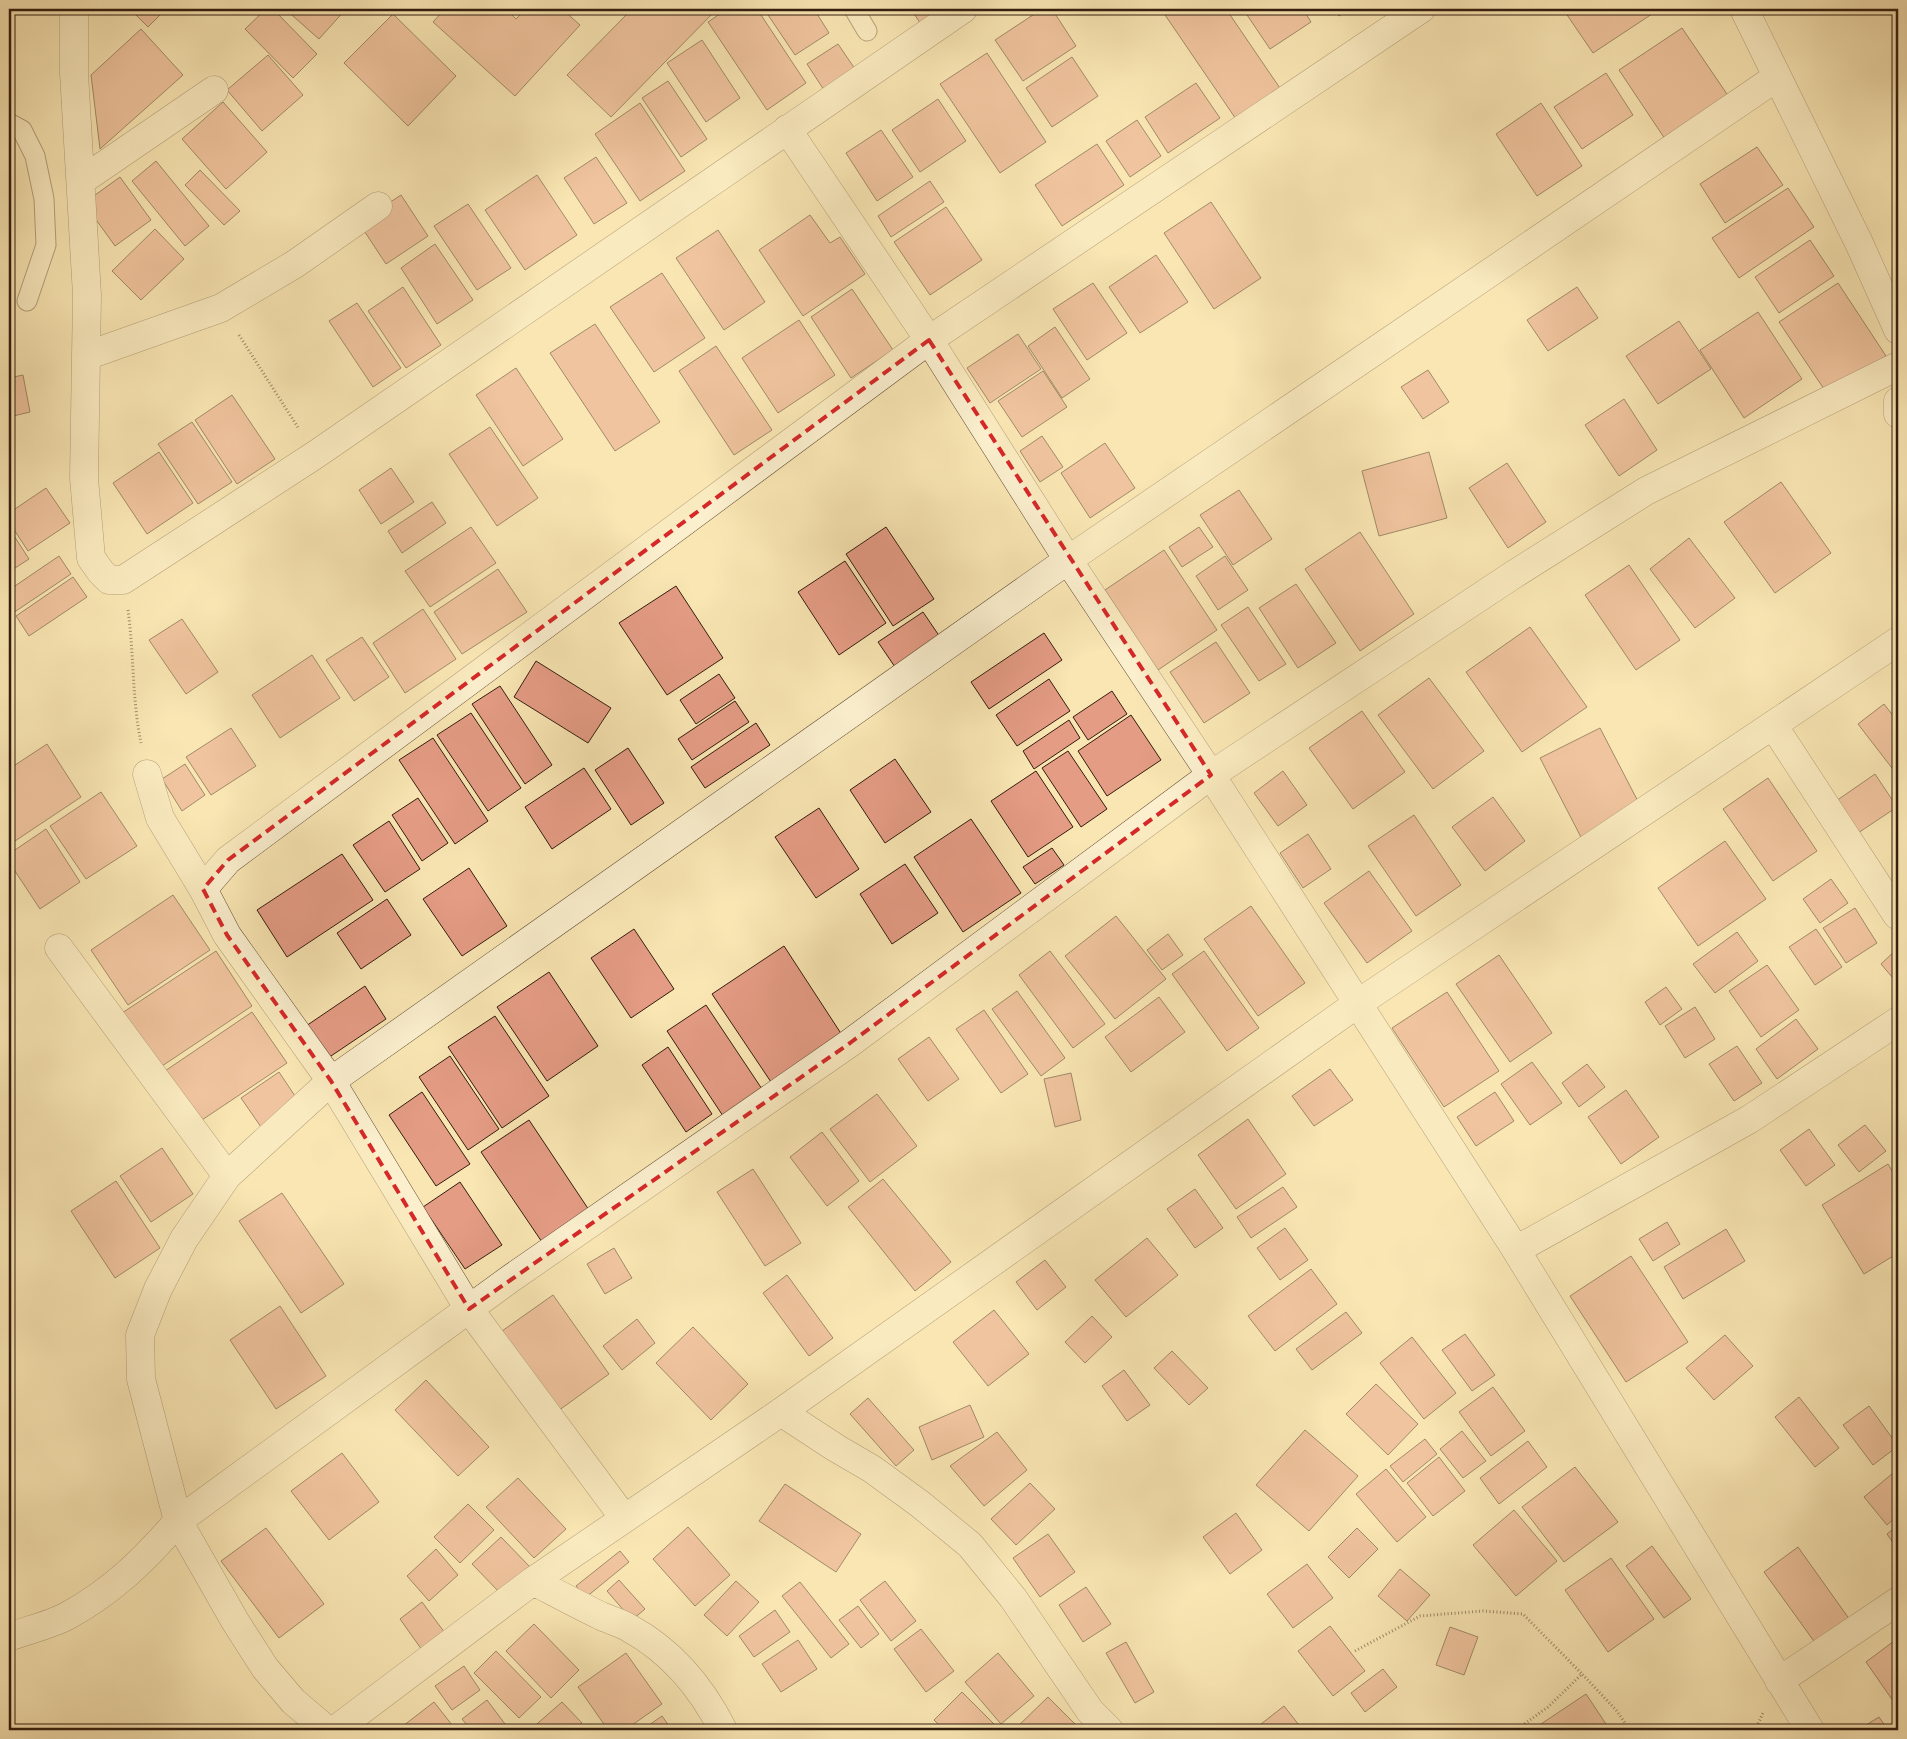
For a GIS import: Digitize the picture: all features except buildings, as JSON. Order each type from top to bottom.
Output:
[{"type":"street","points":[[74,9],[74,73],[87,295],[84,478],[91,558],[101,572],[110,580],[123,580],[315,455],[962,9]]},
{"type":"street","points":[[203,889],[228,860],[929,340],[1421,9]]},
{"type":"street","points":[[1744,9],[1859,242],[1898,330]]},
{"type":"street","points":[[327,1730],[293,1701],[264,1668],[178,1521],[141,1379],[140,1336],[158,1289],[184,1239],[226,1176],[331,1081],[1068,560],[1777,77]]},
{"type":"street","points":[[81,181],[214,90]]},
{"type":"street","points":[[787,129],[929,340],[1068,560],[1211,775],[1516,1250],[1810,1730]]},
{"type":"street","points":[[86,356],[221,308],[295,264],[378,206]]},
{"type":"street","points":[[9,1637],[66,1617],[108,1590],[145,1558],[178,1521],[469,1309],[850,1043],[1211,775],[1513,575],[1646,491],[1898,366]]},
{"type":"street","points":[[1898,401],[1898,414]]},
{"type":"street","points":[[335,1730],[533,1581],[781,1412],[1357,1004],[1898,641]]},
{"type":"street","points":[[1773,725],[1897,915]]},
{"type":"street","points":[[147,774],[160,818],[203,889],[227,935],[331,1081],[469,1309],[624,1518]]},
{"type":"street","points":[[59,948],[226,1176]]},
{"type":"street","points":[[1516,1250],[1750,1119],[1898,1021]]},
{"type":"street","points":[[781,1412],[872,1469],[920,1504],[970,1545],[1012,1598],[1090,1711],[1109,1730]]},
{"type":"street","points":[[533,1581],[603,1617],[629,1628],[671,1657],[714,1710],[723,1730]]},
{"type":"street","points":[[1779,1682],[1898,1601]]},
{"type":"lane","points":[[854,9],[867,31]]},
{"type":"lane","points":[[9,123],[22,130],[35,156],[44,198],[46,245],[27,301]]},
{"type":"path","points":[[221,308],[315,455]]},
{"type":"path","points":[[123,580],[132,642],[136,717],[147,774]]},
{"type":"path","points":[[1355,1651],[1420,1616],[1483,1611],[1523,1614],[1616,1710],[1630,1730]]},
{"type":"path","points":[[1516,1730],[1548,1707],[1582,1674]]},
{"type":"highlighted area","points":[[929,340],[1211,775],[850,1043],[469,1309],[331,1081],[227,935],[203,889],[228,860]]}]
